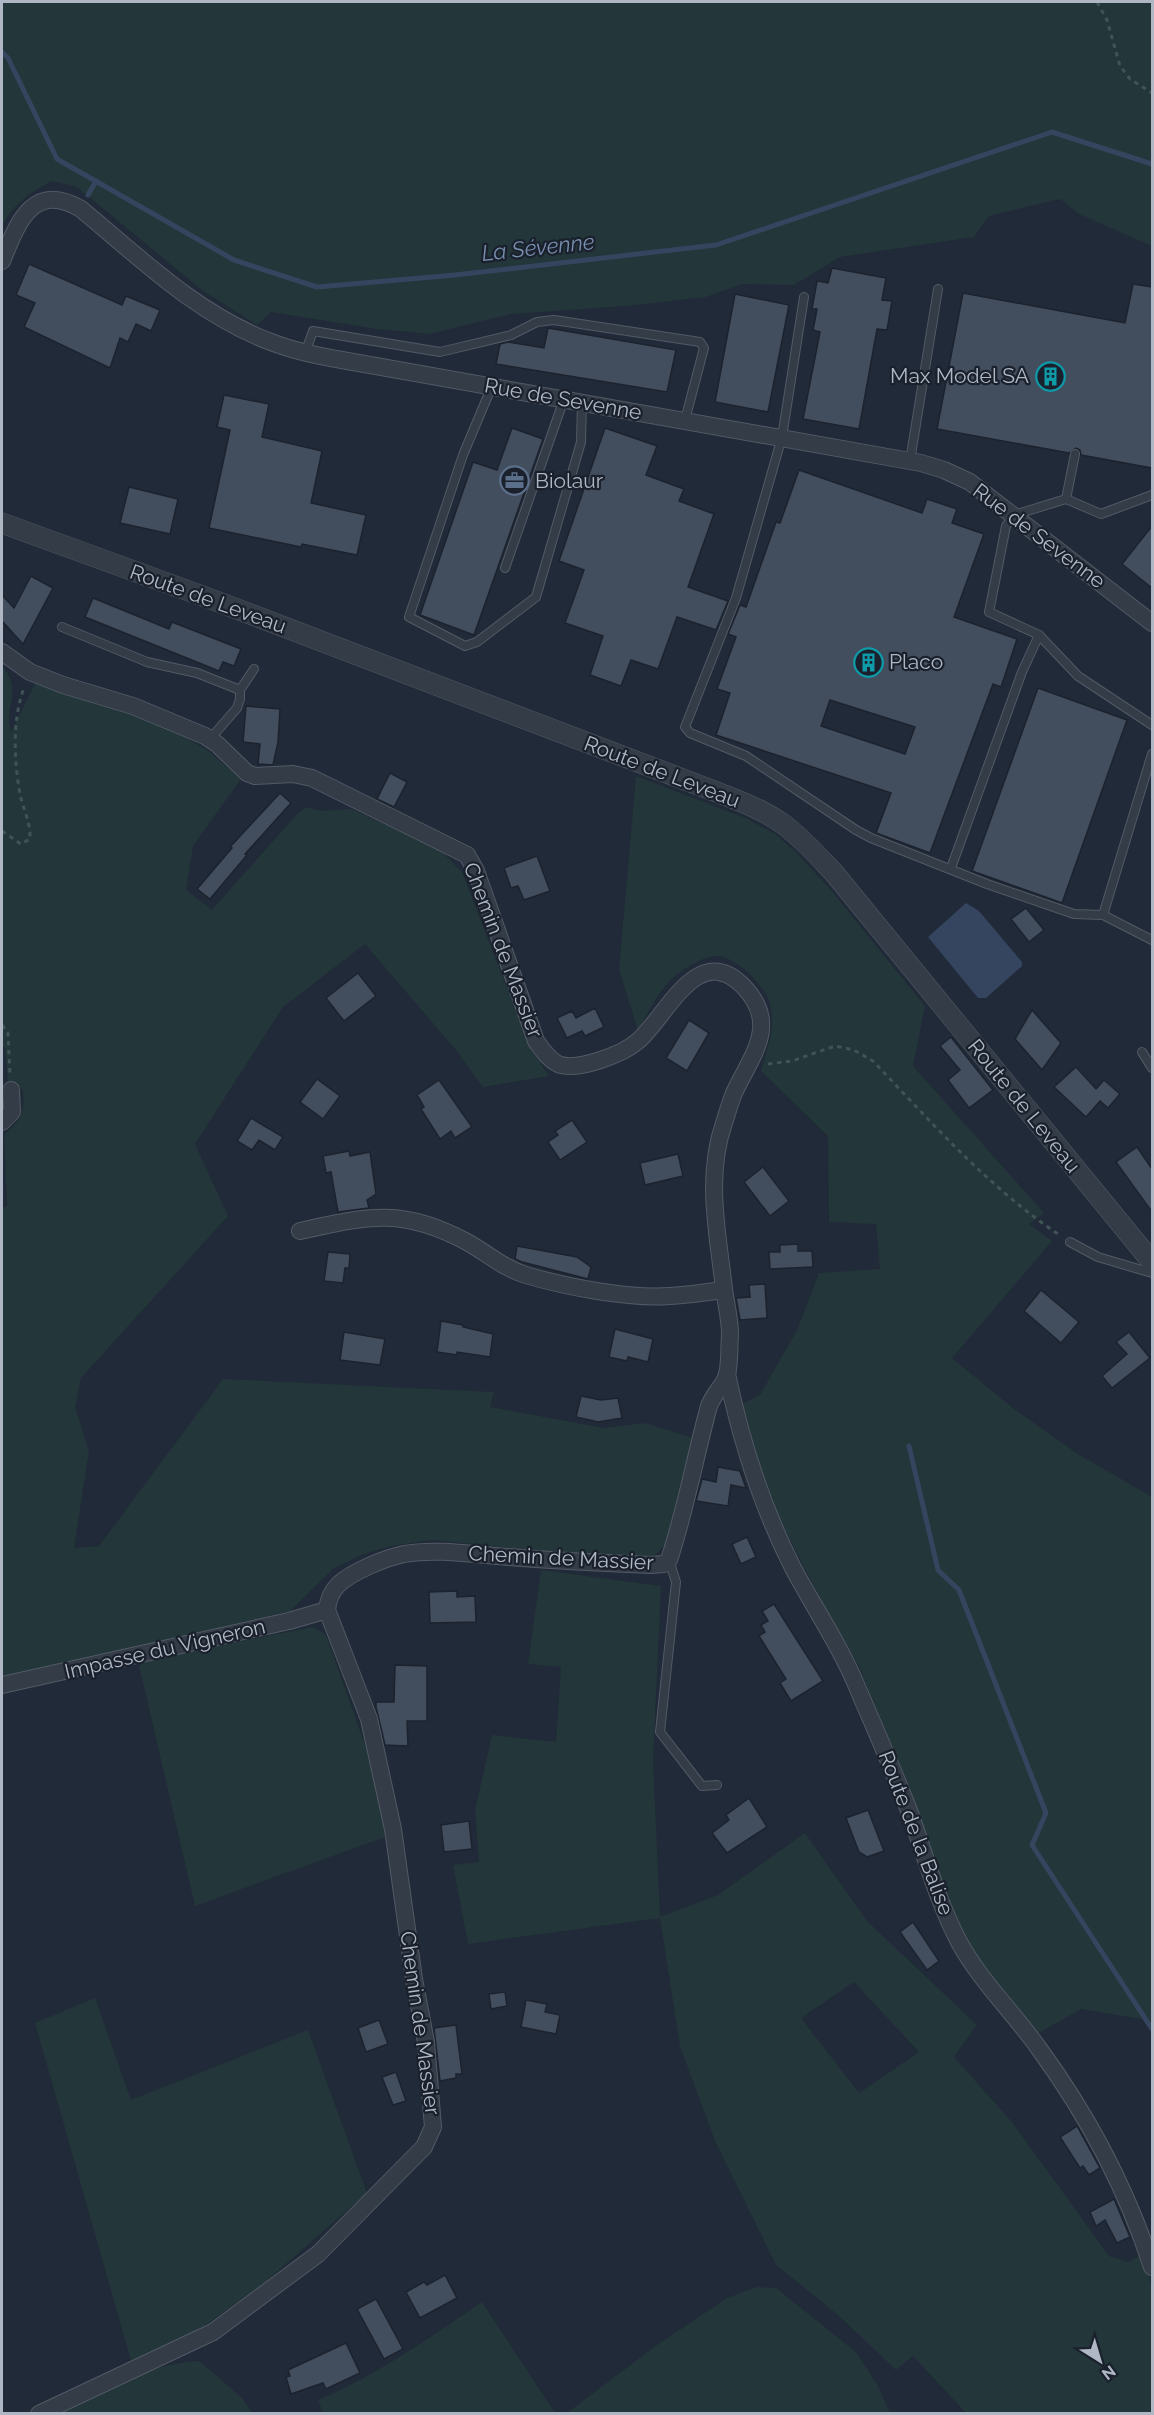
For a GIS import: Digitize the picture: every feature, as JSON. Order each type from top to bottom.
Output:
[{"type":"street","name":"Rue de Sevenne","points":[[2,261],[23,214],[42,202],[63,201],[72,203],[201,306],[251,334],[305,353],[782,437],[910,461],[944,470],[970,482],[1152,623]]},
{"type":"street","name":"Route de Leveau","points":[[2,523],[208,598],[714,791],[758,809],[782,823],[806,843],[834,873],[1152,1262]]},
{"type":"street","name":"Chemin de Massier","points":[[2,652],[30,672],[63,685],[133,706],[210,740],[247,773],[255,776],[293,774],[312,778],[467,855],[476,871],[525,1016],[536,1041],[555,1063],[565,1066],[591,1063],[626,1049],[648,1030],[680,990],[707,973],[718,971],[732,977],[743,986],[760,1012],[761,1034],[734,1094],[722,1129],[715,1165],[714,1205],[730,1331],[727,1374],[710,1404],[669,1560],[664,1564],[651,1565],[566,1562],[444,1552],[404,1554],[378,1562],[338,1585],[329,1599],[327,1610],[369,1719],[393,1829],[414,1979],[426,2042],[433,2127],[424,2146],[318,2254],[213,2332],[39,2414]]},
{"type":"street","points":[[2,1122],[12,1112],[10,1090]]},
{"type":"street","points":[[300,1231],[354,1219],[399,1217],[432,1226],[469,1243],[505,1267],[526,1275],[616,1294],[668,1296],[724,1290]]},
{"type":"street","name":"Route de la Balise","points":[[727,1374],[735,1414],[759,1491],[793,1567],[847,1662],[889,1761],[934,1882],[959,1941],[984,1982],[1038,2047],[1096,2138],[1122,2191],[1152,2267]]},
{"type":"street","name":"Impasse du Vigneron","points":[[2,1686],[289,1621],[327,1610]]},
{"type":"lane","points":[[910,461],[938,290]]},
{"type":"lane","points":[[804,297],[782,437],[736,598],[685,727],[690,733],[746,756],[856,830],[987,884],[1074,914],[1103,915],[1152,940]]},
{"type":"lane","points":[[305,353],[313,331],[440,352],[511,335],[537,322],[554,320],[700,342],[704,348],[685,420]]},
{"type":"lane","points":[[492,386],[463,455],[409,617],[465,646],[477,642],[536,597],[581,442],[582,402]]},
{"type":"lane","points":[[505,568],[564,399]]},
{"type":"lane","points":[[1066,500],[1075,454]]},
{"type":"lane","points":[[1152,495],[1101,514],[1066,500],[1014,515],[1006,526],[989,612],[1038,635],[1078,676],[1152,725]]},
{"type":"lane","points":[[62,627],[147,662],[197,673],[240,690]]},
{"type":"lane","points":[[951,868],[1022,672],[1038,635]]},
{"type":"lane","points":[[210,740],[237,708],[240,690],[254,669]]},
{"type":"lane","points":[[1103,915],[1152,754]]},
{"type":"lane","points":[[1143,1052],[1152,1068]]},
{"type":"lane","points":[[1070,1242],[1098,1257],[1152,1273]]},
{"type":"lane","points":[[669,1560],[676,1582],[660,1732],[702,1786],[717,1785]]},
{"type":"path","points":[[1096,2],[1107,20],[1120,66],[1130,80],[1152,93]]},
{"type":"path","points":[[2,831],[21,844],[30,839],[31,829],[20,793],[15,744],[20,699],[30,672]]},
{"type":"path","points":[[2,1025],[8,1033],[10,1090]]},
{"type":"path","points":[[748,1067],[792,1061],[835,1046],[854,1050],[873,1061],[965,1157],[1044,1225],[1070,1242]]},
{"type":"shaded area","points":[[2,2],[1152,2],[1152,246],[1079,214],[1060,199],[989,216],[974,237],[840,257],[794,285],[742,284],[706,297],[626,306],[511,314],[430,334],[377,329],[271,312],[257,325],[203,291],[77,187],[52,181],[44,185],[17,205],[2,227]]},
{"type":"shaded area","points":[[2,666],[12,683],[9,715],[11,732],[36,682],[167,727],[207,750],[241,779],[193,846],[186,890],[212,910],[296,815],[306,807],[322,811],[351,809],[439,849],[462,872],[530,1048],[549,1076],[483,1087],[456,1050],[365,944],[283,1007],[195,1144],[228,1216],[81,1378],[75,1407],[89,1451],[74,1548],[99,1546],[223,1379],[494,1392],[490,1407],[604,1428],[645,1423],[693,1438],[670,1535],[663,1548],[656,1554],[643,1561],[433,1540],[390,1546],[362,1555],[334,1568],[290,1611],[2,1679],[2,1208],[7,1206],[4,1135],[21,1116],[23,1090],[8,1082],[5,1049],[2,1045]]},
{"type":"shaded area","points":[[636,776],[748,819],[775,834],[795,851],[829,888],[925,1006],[913,1066],[1044,1213],[1029,1224],[1052,1241],[952,1358],[1014,1409],[1078,1454],[1152,1497],[1152,2029],[1148,2020],[1081,2009],[1037,2034],[1001,1992],[964,1937],[860,1668],[825,1608],[779,1518],[754,1453],[740,1405],[760,1395],[797,1330],[819,1273],[880,1269],[876,1224],[829,1222],[828,1136],[761,1071],[771,1032],[771,1008],[769,1000],[758,983],[743,968],[718,956],[701,960],[688,967],[663,989],[638,1031],[619,969]]},
{"type":"shaded area","points":[[541,1570],[661,1586],[653,1760],[660,1917],[718,1895],[805,1833],[867,1921],[977,2025],[954,2057],[1012,2122],[1109,2256],[1128,2262],[1144,2254],[1152,2289],[1152,2413],[966,2413],[913,2356],[896,2370],[838,2315],[776,2265],[715,2141],[680,2046],[660,1918],[468,1944],[453,1865],[479,1862],[475,1810],[492,1735],[556,1742],[561,1667],[528,1664]],"holes":[[[854,1982],[919,2052],[859,2093],[801,2018]]]},
{"type":"shaded area","points":[[314,1627],[326,1635],[375,1773],[385,1837],[195,1906],[138,1661]]},
{"type":"shaded area","points":[[95,1998],[131,2100],[308,2030],[367,2193],[264,2283],[204,2326],[132,2364],[35,2023]]},
{"type":"shaded area","points":[[757,2287],[776,2288],[856,2352],[878,2386],[890,2413],[567,2413],[654,2347],[727,2298]]},
{"type":"shaded area","points":[[482,2302],[555,2413],[323,2413],[318,2400],[382,2367]]},
{"type":"shaded area","points":[[199,2361],[242,2398],[252,2413],[57,2414],[144,2373],[180,2363]]},
{"type":"water","points":[[966,903],[979,911],[1022,962],[1022,966],[986,998],[978,998],[928,937]]},
{"type":"building","points":[[29,264],[122,305],[126,296],[160,310],[151,331],[136,324],[128,342],[120,338],[110,368],[24,327],[35,303],[16,295]]},
{"type":"building","points":[[832,268],[886,278],[882,300],[892,301],[887,330],[877,329],[859,429],[803,419],[820,332],[813,330],[817,309],[812,309],[817,281],[828,283]]},
{"type":"building","name":"Max Model SA","points":[[1133,284],[1152,287],[1152,468],[1081,455],[1080,450],[1076,448],[1069,453],[937,429],[963,293],[1125,323]]},
{"type":"building","points":[[735,294],[789,305],[768,412],[715,402]]},
{"type":"building","points":[[548,328],[676,350],[667,392],[496,364],[500,344],[508,342],[544,348]]},
{"type":"building","points":[[224,395],[269,404],[262,437],[322,451],[311,503],[366,515],[357,555],[302,544],[301,547],[209,528],[230,430],[217,427]]},
{"type":"building","points":[[512,428],[543,439],[474,635],[420,615],[473,462],[497,470]]},
{"type":"building","points":[[605,428],[657,446],[646,475],[684,489],[679,501],[714,514],[688,587],[728,601],[716,630],[677,617],[658,669],[631,660],[621,686],[590,675],[603,636],[565,623],[584,570],[559,561]]},
{"type":"building","name":"Placo","points":[[799,470],[922,513],[927,499],[957,509],[952,523],[984,534],[954,617],[1017,639],[1001,687],[993,684],[930,853],[876,833],[891,793],[716,735],[730,693],[717,689],[736,637],[728,634],[740,605],[746,607],[776,522],[780,523]],"holes":[[[830,700],[915,727],[905,754],[821,726]]]},
{"type":"building","points":[[129,487],[178,499],[170,534],[120,523]]},
{"type":"building","points":[[1152,526],[1152,588],[1122,564]]},
{"type":"building","points":[[31,576],[53,588],[23,644],[2,621],[2,595],[14,608]]},
{"type":"building","points":[[93,598],[169,629],[172,622],[241,649],[234,666],[223,662],[219,671],[85,617]]},
{"type":"building","points":[[1038,688],[1127,720],[1062,903],[972,871]]},
{"type":"building","points":[[246,706],[280,709],[278,742],[273,765],[258,764],[260,744],[243,742]]},
{"type":"building","points":[[390,773],[407,782],[394,807],[377,799]]},
{"type":"building","points":[[280,793],[291,803],[245,854],[247,855],[210,899],[197,889],[232,848],[230,847]]},
{"type":"building","points":[[537,856],[550,891],[524,900],[518,886],[511,888],[504,868]]},
{"type":"building","points":[[1026,908],[1044,930],[1029,942],[1011,919]]},
{"type":"building","points":[[358,973],[376,996],[344,1021],[326,998]]},
{"type":"building","points":[[595,1008],[604,1027],[585,1036],[582,1031],[567,1038],[557,1018],[572,1011],[576,1018]]},
{"type":"building","points":[[1032,1010],[1061,1043],[1042,1070],[1015,1039]]},
{"type":"building","points":[[689,1020],[709,1033],[687,1071],[666,1058]]},
{"type":"building","points":[[951,1037],[993,1090],[969,1108],[948,1080],[960,1070],[940,1046]]},
{"type":"building","points":[[1076,1067],[1096,1089],[1104,1080],[1120,1094],[1108,1108],[1100,1101],[1086,1117],[1054,1087]]},
{"type":"building","points":[[317,1079],[340,1096],[323,1119],[300,1102]]},
{"type":"building","points":[[439,1080],[472,1127],[455,1138],[451,1131],[440,1139],[421,1109],[424,1107],[417,1095]]},
{"type":"building","points":[[251,1118],[283,1137],[275,1150],[259,1140],[252,1150],[237,1141]]},
{"type":"building","points":[[572,1120],[587,1142],[560,1160],[548,1142],[558,1135],[555,1131]]},
{"type":"building","points":[[1137,1147],[1152,1169],[1152,1212],[1116,1162]]},
{"type":"building","points":[[349,1151],[350,1156],[370,1152],[376,1194],[367,1200],[369,1208],[338,1212],[331,1172],[326,1173],[323,1156]]},
{"type":"building","points":[[678,1154],[683,1176],[645,1185],[640,1163]]},
{"type":"building","points":[[763,1167],[789,1201],[770,1216],[744,1182]]},
{"type":"building","points":[[798,1244],[798,1251],[812,1251],[813,1267],[770,1269],[769,1252],[780,1252],[780,1245]]},
{"type":"building","points":[[517,1246],[577,1257],[591,1267],[588,1279],[515,1259]]},
{"type":"building","points":[[328,1252],[350,1254],[349,1268],[345,1268],[343,1283],[324,1281]]},
{"type":"building","points":[[765,1284],[767,1318],[740,1320],[736,1298],[750,1297],[749,1285]]},
{"type":"building","points":[[1041,1290],[1079,1322],[1061,1343],[1024,1311]]},
{"type":"building","points":[[441,1321],[493,1334],[490,1357],[457,1352],[457,1355],[437,1352]]},
{"type":"building","points":[[615,1329],[653,1339],[648,1362],[628,1357],[627,1361],[609,1357]]},
{"type":"building","points":[[344,1332],[385,1339],[380,1365],[340,1360]]},
{"type":"building","points":[[1129,1332],[1150,1358],[1112,1388],[1102,1376],[1127,1354],[1116,1342]]},
{"type":"building","points":[[581,1396],[601,1400],[618,1398],[622,1418],[598,1422],[576,1417]]},
{"type":"building","points":[[718,1467],[740,1471],[746,1488],[731,1485],[728,1506],[696,1501],[702,1479],[716,1482]]},
{"type":"building","points":[[747,1537],[756,1557],[741,1564],[732,1544]]},
{"type":"building","points":[[457,1591],[457,1597],[475,1596],[476,1622],[430,1623],[429,1592]]},
{"type":"building","points":[[774,1604],[823,1681],[791,1701],[780,1683],[786,1679],[759,1636],[765,1632],[761,1625],[768,1621],[762,1611]]},
{"type":"building","points":[[395,1665],[427,1666],[427,1721],[407,1721],[408,1746],[385,1745],[376,1707],[376,1702],[394,1702]]},
{"type":"building","points":[[749,1798],[767,1827],[727,1853],[712,1833],[729,1820],[726,1815]]},
{"type":"building","points":[[868,1810],[884,1851],[867,1857],[859,1852],[846,1818]]},
{"type":"building","points":[[469,1821],[472,1849],[444,1852],[441,1825]]},
{"type":"building","points":[[913,1922],[939,1961],[927,1970],[900,1932]]},
{"type":"building","points":[[505,1992],[507,2006],[491,2009],[489,1994]]},
{"type":"building","points":[[526,2000],[547,2004],[545,2012],[560,2015],[556,2034],[521,2027]]},
{"type":"building","points":[[379,2020],[388,2044],[366,2052],[358,2028]]},
{"type":"building","points":[[456,2025],[462,2074],[456,2074],[456,2078],[440,2081],[434,2028]]},
{"type":"building","points":[[396,2072],[406,2101],[393,2105],[382,2077]]},
{"type":"building","points":[[1077,2126],[1100,2168],[1089,2175],[1083,2166],[1080,2168],[1060,2137]]},
{"type":"building","points":[[1114,2199],[1130,2237],[1117,2243],[1105,2220],[1096,2226],[1090,2212]]},
{"type":"building","points":[[445,2275],[457,2298],[420,2318],[406,2292],[424,2282],[427,2285]]},
{"type":"building","points":[[376,2299],[403,2349],[384,2359],[357,2309]]},
{"type":"building","points":[[346,2343],[360,2373],[326,2389],[323,2383],[291,2394],[286,2377],[290,2376],[288,2370]]},
{"type":"waterway","name":"La Sévenne","points":[[2,52],[8,58],[57,159],[234,260],[317,287],[455,275],[716,245],[1052,132],[1152,164]]},
{"type":"waterway","points":[[88,195],[96,181]]},
{"type":"waterway","points":[[909,1446],[938,1570],[959,1590],[1046,1813],[1032,1845],[1152,2029]]},
{"type":"place","name":"Max Model SA","points":[[1050,376]]},
{"type":"place","name":"Biolaur","points":[[514,481]]},
{"type":"place","name":"Placo","points":[[868,662]]}]
